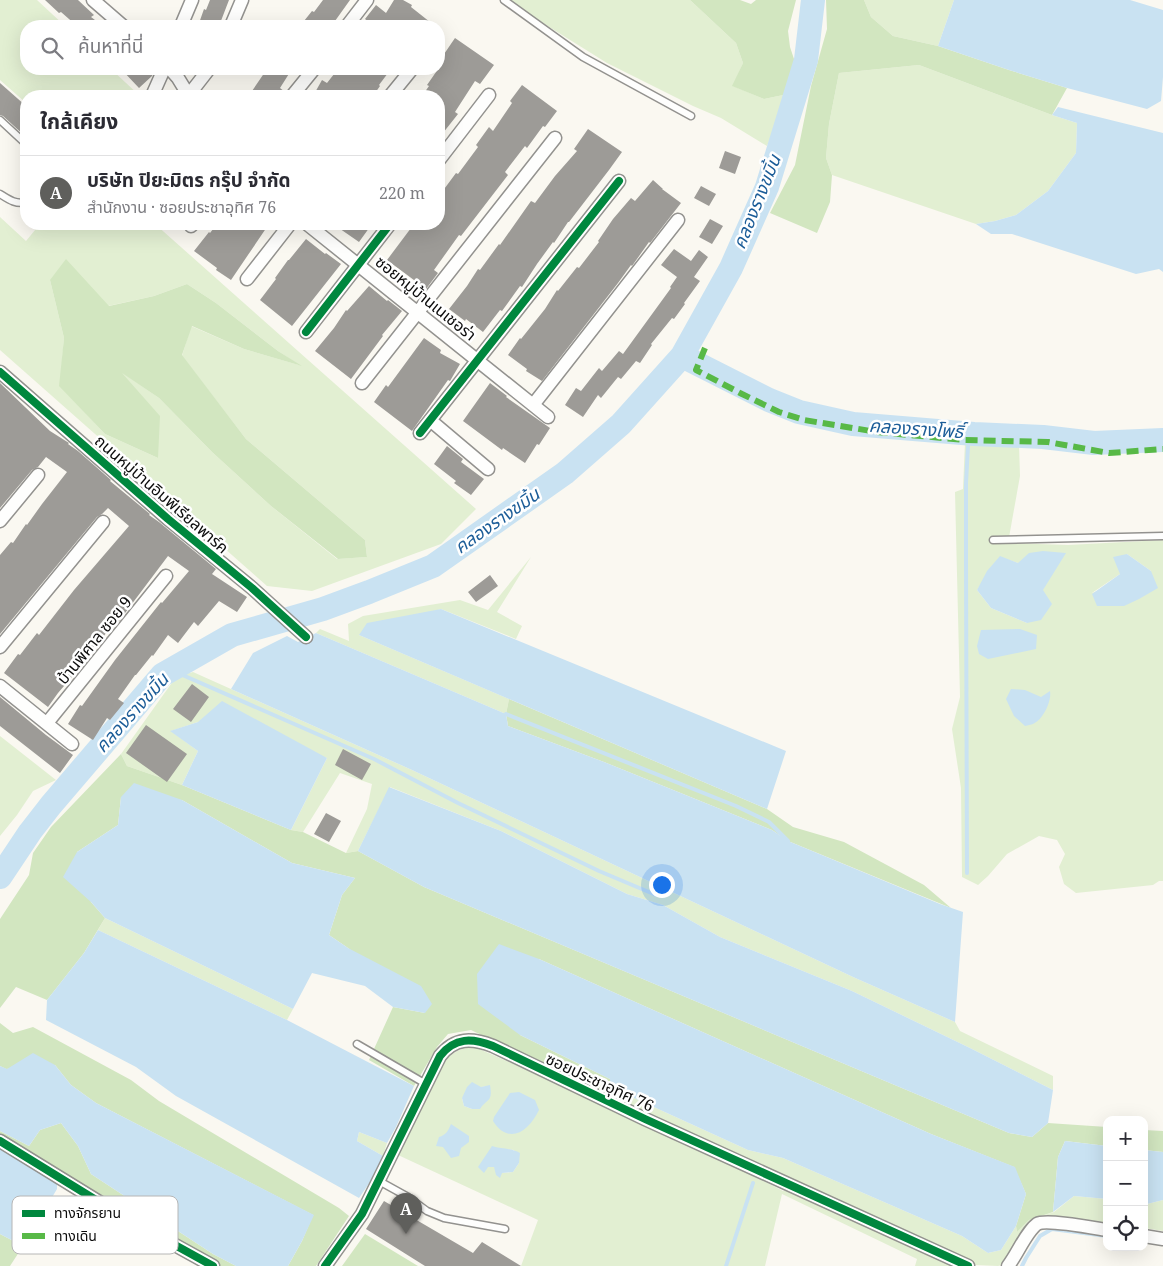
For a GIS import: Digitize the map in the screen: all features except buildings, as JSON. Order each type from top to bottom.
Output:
[{"type":"street","points":[[93,0],[116,20]]},
{"type":"street","points":[[184,20],[192,0]]},
{"type":"street","points":[[234,20],[242,0]]},
{"type":"street","points":[[351,20],[367,0]]},
{"type":"street","points":[[155,90],[161,75]]},
{"type":"street","points":[[175,75],[185,90]]},
{"type":"street","points":[[193,90],[205,75]]},
{"type":"street","points":[[297,90],[309,75]]},
{"type":"street","points":[[395,90],[407,75]]},
{"type":"street","points":[[445,152],[488,95]]},
{"type":"street","points":[[362,383],[555,138]]},
{"type":"street","points":[[420,433],[619,180]]},
{"type":"street","points":[[533,405],[678,220]]},
{"type":"street","points":[[248,279],[285,230]]},
{"type":"street","name":"ซอยหมู่บ้านเนเชอร่า","points":[[314,230],[548,417]]},
{"type":"street","points":[[306,332],[385,230]]},
{"type":"street","name":"ถนนหมู่บ้านอิมพีเรียลพาร์ค","points":[[0,372],[168,518],[252,588],[306,637]]},
{"type":"street","points":[[430,420],[488,469]]},
{"type":"street","points":[[0,521],[38,475]]},
{"type":"street","points":[[0,647],[103,522]]},
{"type":"street","name":"บ้านพิศาล ซอย 9","points":[[47,723],[166,576]]},
{"type":"street","points":[[0,686],[72,744]]},
{"type":"street","name":"ซอยประชาอุทิศ 76","points":[[325,1266],[362,1214],[440,1056],[452,1045],[466,1040],[473,1040],[484,1042],[645,1119],[968,1266]]},
{"type":"street","points":[[0,1141],[91,1196]]},
{"type":"street","points":[[1008,1266],[1028,1234],[1038,1224],[1048,1222],[1103,1229]]},
{"type":"street","points":[[1148,1237],[1163,1239]]},
{"type":"street","points":[[178,1246],[213,1266]]},
{"type":"lane","points":[[504,0],[583,57],[691,116]]},
{"type":"lane","points":[[0,120],[20,138]]},
{"type":"lane","points":[[0,194],[16,203],[20,203]]},
{"type":"lane","points":[[992,540],[1163,536]]},
{"type":"lane","points":[[356,1044],[426,1084]]},
{"type":"lane","points":[[379,1181],[428,1211],[444,1218],[505,1229]]},
{"type":"green space","points":[[0,0],[37,0],[59,20],[20,20],[20,75],[117,75],[134,90],[20,90],[20,98],[0,80]]},
{"type":"green space","points":[[510,0],[690,0],[736,43],[743,63],[733,86],[764,99],[788,94],[767,146],[721,118],[607,63],[538,20]]},
{"type":"green space","points":[[690,0],[740,0],[751,4],[756,0],[796,0],[788,31],[790,47],[796,65],[788,94],[764,99],[732,86],[743,63],[736,43]]},
{"type":"green space","points":[[826,0],[864,0],[871,17],[893,36],[938,46],[1067,88],[1052,115],[919,65],[839,73],[829,124],[826,158],[832,175],[830,202],[817,233],[770,213],[795,165],[811,86],[827,29]]},
{"type":"green space","points":[[864,0],[954,0],[938,46],[893,36],[871,17]]},
{"type":"green space","points":[[919,65],[1077,123],[1076,153],[1048,191],[1016,215],[976,224],[832,175],[826,158],[829,124],[839,73]]},
{"type":"green space","points":[[0,217],[26,241],[35,230],[162,230],[476,509],[441,544],[312,591],[267,586],[0,350]],"holes":[[[50,280],[108,306],[154,296],[187,284],[216,303],[299,365],[244,349],[191,326],[182,356],[246,439],[365,540],[367,557],[337,559],[271,506],[212,452],[159,398],[120,371],[158,458],[105,434],[60,386],[64,338]]]},
{"type":"green space","points":[[66,259],[109,306],[154,296],[187,284],[216,303],[278,351],[302,366],[244,349],[192,326],[182,355],[246,439],[365,540],[367,557],[338,559],[271,506],[212,452],[159,398],[122,373],[160,416],[158,458],[105,434],[59,386],[64,338],[50,280]]},
{"type":"green space","points":[[965,442],[1019,444],[1020,476],[1008,543],[1068,545],[1163,540],[1163,881],[1153,885],[1076,893],[1064,884],[1059,867],[1065,854],[1057,840],[1039,836],[1007,854],[978,885],[962,877],[961,788],[952,729],[960,697],[955,492],[963,489]],"holes":[[[1127,554],[1151,571],[1092,593],[1120,574]],[[1000,557],[1018,563],[1027,623],[991,608],[977,590]]]},
{"type":"green space","points":[[531,557],[497,612],[522,626],[516,639],[441,609],[359,635],[509,699],[506,714],[316,633],[320,629],[349,641],[348,624],[363,616],[460,600],[488,610]]},
{"type":"green space","points":[[193,672],[412,770],[853,977],[955,1022],[960,1031],[1053,1076],[1053,1090],[852,991],[720,937],[663,905],[627,894],[501,831],[390,787],[358,851],[346,853],[367,809],[372,784],[340,773],[303,832],[291,830],[327,758],[198,722],[171,731],[198,751],[182,785],[127,766],[121,754],[176,677]]},
{"type":"green space","points":[[509,699],[767,809],[793,827],[844,842],[924,885],[951,908],[788,841],[772,830],[604,762],[508,726],[506,714]]},
{"type":"green space","points":[[0,736],[56,780],[33,791],[0,836]]},
{"type":"green space","points":[[121,754],[127,766],[182,785],[291,830],[303,832],[346,853],[358,851],[424,887],[1009,1133],[1032,1137],[1048,1123],[1103,1127],[1103,1146],[1065,1141],[1058,1157],[1053,1212],[1029,1220],[1017,1232],[1016,1226],[1026,1194],[1014,1167],[931,1134],[539,959],[520,1035],[610,1079],[607,1096],[471,1030],[448,1034],[437,1047],[414,1086],[369,1060],[393,1007],[425,1013],[348,948],[329,935],[342,895],[355,878],[292,863],[182,800],[121,797],[118,825],[77,852],[91,902],[105,918],[84,953],[47,1000],[16,987],[0,1008],[0,919],[29,875],[33,853],[51,827]]},
{"type":"green space","points":[[105,918],[293,1009],[287,1020],[98,930]]},
{"type":"green space","points":[[0,1023],[13,1033],[33,1027],[131,1080],[159,1101],[339,1208],[349,1216],[316,1266],[288,1266],[302,1241],[313,1215],[96,1103],[71,1085],[55,1065],[6,1069],[0,1066]]},
{"type":"green space","points":[[466,1048],[477,1048],[554,1082],[707,1153],[783,1191],[788,1189],[954,1266],[915,1266],[917,1259],[782,1194],[765,1266],[521,1266],[538,1220],[398,1155],[439,1069],[450,1056]],"holes":[[[489,1086],[472,1109],[464,1106],[462,1098],[481,1087]],[[501,1149],[514,1150],[519,1163],[513,1172],[502,1173],[494,1167],[488,1167]]]},
{"type":"green space","points":[[610,1087],[748,1150],[783,1158],[962,1236],[988,1253],[1001,1250],[1016,1226],[1017,1232],[1029,1220],[1054,1212],[1074,1196],[1103,1199],[1103,1222],[1054,1216],[1038,1220],[1005,1264],[998,1266],[976,1265],[607,1096]]},
{"type":"green space","points":[[61,1123],[78,1146],[91,1174],[125,1196],[97,1196],[0,1139],[0,1131],[29,1146],[40,1130]]},
{"type":"green space","points":[[1148,1130],[1163,1131],[1163,1152],[1148,1150]]},
{"type":"green space","points":[[359,1132],[387,1143],[383,1156],[357,1141]]},
{"type":"green space","points":[[1163,1200],[1163,1231],[1148,1229],[1148,1204]]},
{"type":"green space","points":[[178,1231],[213,1254],[236,1266],[221,1266],[178,1242]]},
{"type":"green space","points":[[0,1234],[12,1240],[12,1254],[18,1254],[10,1266],[0,1266]]},
{"type":"green space","points":[[365,1234],[418,1266],[342,1266]]},
{"type":"water","points":[[954,0],[1130,0],[1163,10],[1161,101],[1147,109],[1067,88],[938,46]]},
{"type":"water","points":[[1058,107],[1163,133],[1163,272],[1159,269],[1136,274],[1012,234],[991,234],[976,224],[1016,215],[1048,191],[1076,153],[1077,123],[1052,115]]},
{"type":"water","points":[[1043,551],[1066,553],[1043,590],[1052,604],[1041,620],[1027,623],[991,608],[977,590],[987,571],[1000,556],[1018,563],[1029,553]]},
{"type":"water","points":[[1127,554],[1151,571],[1158,588],[1124,606],[1097,606],[1092,594],[1120,574],[1113,557]]},
{"type":"water","points":[[441,609],[786,751],[767,809],[359,635],[367,623]]},
{"type":"water","points":[[1020,629],[1037,635],[1036,649],[988,659],[979,654],[977,646],[981,630]]},
{"type":"water","points":[[316,633],[506,714],[508,726],[604,762],[772,830],[788,841],[963,912],[955,1022],[853,977],[412,770],[231,689],[253,653],[287,636],[298,642]]},
{"type":"water","points":[[1011,689],[1025,690],[1041,697],[1050,691],[1050,700],[1046,710],[1037,722],[1025,726],[1014,716],[1006,699]]},
{"type":"water","points":[[222,701],[327,758],[291,830],[182,785],[198,751],[170,731],[198,722]]},
{"type":"water","points":[[134,783],[182,800],[292,863],[355,878],[342,895],[329,935],[348,948],[421,986],[432,1004],[425,1013],[393,1007],[365,986],[312,973],[293,1009],[105,918],[91,902],[63,877],[77,852],[118,825],[121,797]]},
{"type":"water","points":[[389,787],[501,831],[627,894],[663,905],[720,937],[852,991],[1053,1090],[1048,1123],[1032,1137],[1009,1133],[424,887],[358,851]]},
{"type":"water","points":[[98,930],[287,1020],[414,1086],[387,1143],[359,1132],[357,1141],[383,1156],[370,1182],[359,1198],[176,1096],[136,1067],[46,1020],[47,1000],[84,953]]},
{"type":"water","points":[[499,944],[539,959],[931,1134],[1015,1167],[1026,1194],[1016,1226],[1001,1250],[988,1253],[962,1236],[783,1158],[748,1150],[610,1087],[610,1079],[520,1035],[478,1004],[477,974]]},
{"type":"water","points":[[33,1053],[55,1065],[71,1085],[96,1103],[314,1215],[288,1266],[236,1266],[213,1254],[178,1231],[178,1196],[125,1196],[91,1174],[78,1146],[61,1123],[40,1130],[29,1146],[0,1131],[0,1066],[7,1069]]},
{"type":"water","points":[[472,1082],[481,1087],[490,1085],[490,1098],[480,1109],[464,1106],[462,1098],[467,1087]]},
{"type":"water","points":[[519,1092],[535,1100],[539,1110],[535,1118],[524,1129],[518,1133],[506,1133],[499,1129],[493,1121],[494,1117],[510,1093]]},
{"type":"water","points":[[451,1124],[469,1136],[469,1142],[461,1148],[459,1156],[451,1158],[443,1147],[436,1146],[439,1137],[447,1132]]},
{"type":"water","points":[[1065,1141],[1103,1146],[1103,1199],[1074,1196],[1053,1212],[1058,1157]]},
{"type":"water","points":[[0,1145],[57,1180],[57,1189],[53,1196],[12,1196],[12,1240],[0,1234]]},
{"type":"water","points":[[492,1146],[520,1153],[519,1163],[513,1172],[502,1173],[500,1178],[496,1175],[494,1167],[488,1167],[484,1173],[478,1167]]},
{"type":"water","points":[[1148,1150],[1163,1152],[1163,1200],[1148,1204]]},
{"type":"waterway","name":"คลองรางขมิ้น","points":[[0,877],[30,832],[51,805],[162,675],[232,635],[323,609],[433,566],[565,473],[621,424],[682,356],[731,268],[767,187],[806,60],[813,0]]},
{"type":"waterway","name":"คลองรางโพธิ์","points":[[682,356],[769,400],[799,412],[853,424],[974,434],[1043,437],[1094,443],[1163,440]]},
{"type":"waterway","points":[[967,873],[966,483],[968,446]]},
{"type":"waterway","points":[[171,670],[374,759],[458,803],[599,871],[656,895]]},
{"type":"waterway","points":[[506,714],[736,806],[769,822],[788,841]]},
{"type":"waterway","points":[[726,1266],[753,1183]]},
{"type":"waterway","points":[[1022,1266],[1040,1236],[1052,1229],[1103,1235]]},
{"type":"marked path","points":[[705,348],[696,370],[779,412],[804,420],[877,432],[964,440],[1048,442],[1109,453],[1163,449]]},
{"type":"cycle path","points":[[420,433],[619,181]]},
{"type":"cycle path","points":[[306,332],[385,230]]},
{"type":"cycle path","points":[[0,372],[168,519],[252,588],[306,637]]},
{"type":"cycle path","points":[[325,1266],[362,1214],[440,1056],[452,1045],[464,1041],[493,1046],[645,1119],[968,1266]]},
{"type":"cycle path","points":[[0,1141],[89,1196]]},
{"type":"cycle path","points":[[178,1247],[213,1266]]},
{"type":"place","name":"บริษัท ปิยะมิตร กรุ๊ป จำกัด","points":[[406,1234]]}]
